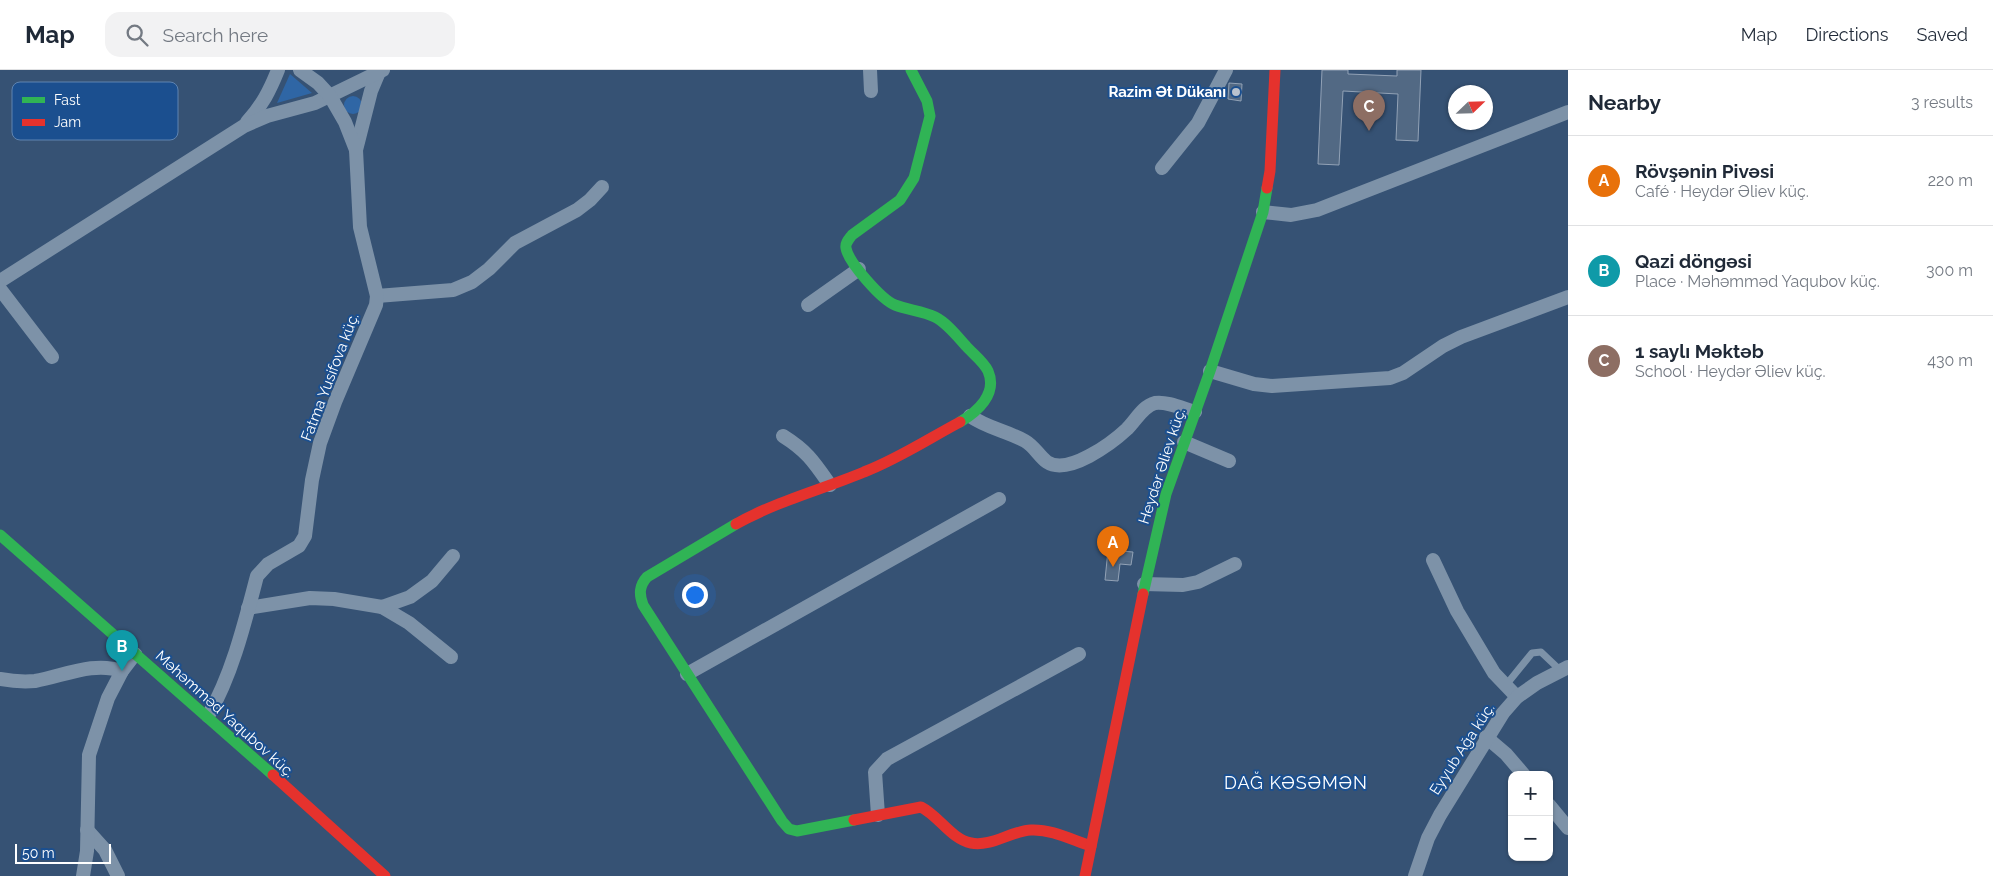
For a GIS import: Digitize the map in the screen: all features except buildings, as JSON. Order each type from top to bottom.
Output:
[{"type":"street","points":[[244,126],[263,103],[278,70]]},
{"type":"street","points":[[300,70],[318,83],[330,96],[345,122],[356,150]]},
{"type":"street","points":[[870,70],[871,91]]},
{"type":"street","points":[[1162,168],[1198,123],[1226,70]]},
{"type":"street","name":"Heydər Əliev küç.","points":[[1085,876],[1144,584],[1166,494],[1196,412],[1263,212],[1270,171],[1275,70]]},
{"type":"street","points":[[0,281],[244,126],[267,116],[315,103],[381,71]]},
{"type":"street","points":[[381,71],[371,91],[356,150],[360,227],[377,296],[453,290],[472,282],[489,269],[515,243],[577,210],[602,187]]},
{"type":"street","points":[[915,72],[927,101],[930,116],[914,178],[900,200],[848,239],[845,248],[849,257],[886,300],[894,305],[935,317],[946,325],[988,370],[992,385],[988,397],[970,416],[890,462],[773,505],[749,517],[647,577],[641,583],[638,592],[643,606],[789,829],[797,831],[921,807],[930,810],[960,837],[970,843],[980,843],[1013,832],[1032,830],[1044,831],[1091,846]]},
{"type":"street","points":[[1263,212],[1292,215],[1317,210],[1568,112]]},
{"type":"street","points":[[808,305],[859,269]]},
{"type":"street","points":[[0,289],[52,357]]},
{"type":"street","name":"Fatma Yusifova küç.","points":[[208,716],[226,680],[257,576],[268,564],[299,546],[305,536],[312,480],[320,443],[335,402],[376,305],[377,296]]},
{"type":"street","points":[[1210,371],[1254,384],[1272,386],[1390,378],[1403,374],[1443,346],[1461,337],[1568,297]]},
{"type":"street","points":[[970,416],[988,426],[1026,441],[1048,463],[1065,465],[1098,452],[1127,429],[1152,404],[1160,402],[1196,412]]},
{"type":"street","points":[[783,436],[801,447],[813,459],[830,485]]},
{"type":"street","points":[[1184,442],[1229,461]]},
{"type":"street","points":[[688,674],[999,499]]},
{"type":"street","name":"Məhəmməd Yaqubov küç.","points":[[0,535],[208,716],[385,876]]},
{"type":"street","points":[[382,607],[410,597],[432,581],[453,556]]},
{"type":"street","points":[[1433,560],[1456,611],[1494,673],[1517,697]]},
{"type":"street","points":[[1144,584],[1183,585],[1198,582],[1235,564]]},
{"type":"street","points":[[248,608],[310,598],[334,599],[382,607],[409,622],[451,658]]},
{"type":"street","points":[[83,876],[87,851],[89,755],[108,698],[122,671],[135,654]]},
{"type":"street","points":[[878,815],[875,772],[887,759],[1080,654]]},
{"type":"street","points":[[0,679],[34,681],[97,667],[122,671]]},
{"type":"street","name":"Eyyub Ağa küç.","points":[[1415,876],[1428,838],[1436,823],[1486,737],[1503,713],[1517,697],[1564,668]]},
{"type":"street","points":[[1486,737],[1506,754],[1521,771]]},
{"type":"street","points":[[1553,810],[1568,828]]},
{"type":"street","points":[[87,830],[106,850],[118,876]]},
{"type":"lane","points":[[1506,686],[1532,653],[1541,652],[1564,668]]},
{"type":"shaded area","points":[[290,74],[312,93],[277,103]]},
{"type":"shaded area","points":[[353,96],[359,99],[362,105],[359,111],[353,114],[347,111],[344,105],[347,99]]},
{"type":"traffic: fast","points":[[911,70],[927,101],[930,116],[914,178],[900,200],[852,235],[846,248],[859,271],[882,296],[895,305],[926,313],[944,323],[981,361],[988,371],[990,379],[988,395],[979,408],[960,422]]},
{"type":"traffic: fast","points":[[1143,594],[1166,494],[1210,371],[1263,212],[1267,188]]},
{"type":"traffic: fast","points":[[736,524],[647,577],[640,590],[643,605],[789,829],[797,831],[854,820]]},
{"type":"traffic: fast","points":[[0,535],[273,775]]},
{"type":"traffic: jam","points":[[1267,188],[1270,171],[1275,70]]},
{"type":"traffic: jam","points":[[736,524],[783,502],[877,467],[960,422]]},
{"type":"traffic: jam","points":[[1085,876],[1143,594]]},
{"type":"traffic: jam","points":[[273,775],[385,876]]},
{"type":"traffic: jam","points":[[854,820],[921,807],[957,837],[971,843],[986,843],[1024,831],[1039,830],[1054,833],[1091,846]]},
{"type":"place","name":"Razim Ət Dükanı","points":[[1236,92]]},
{"type":"place","name":"1 saylı Məktəb","points":[[1369,131]]},
{"type":"place","name":"Rövşənin Pivəsi","points":[[1113,567]]},
{"type":"place","name":"Qazi döngəsi","points":[[122,671]]},
{"type":"district","name":"DAĞ KƏSƏMƏN","points":[[1296,783]]}]
